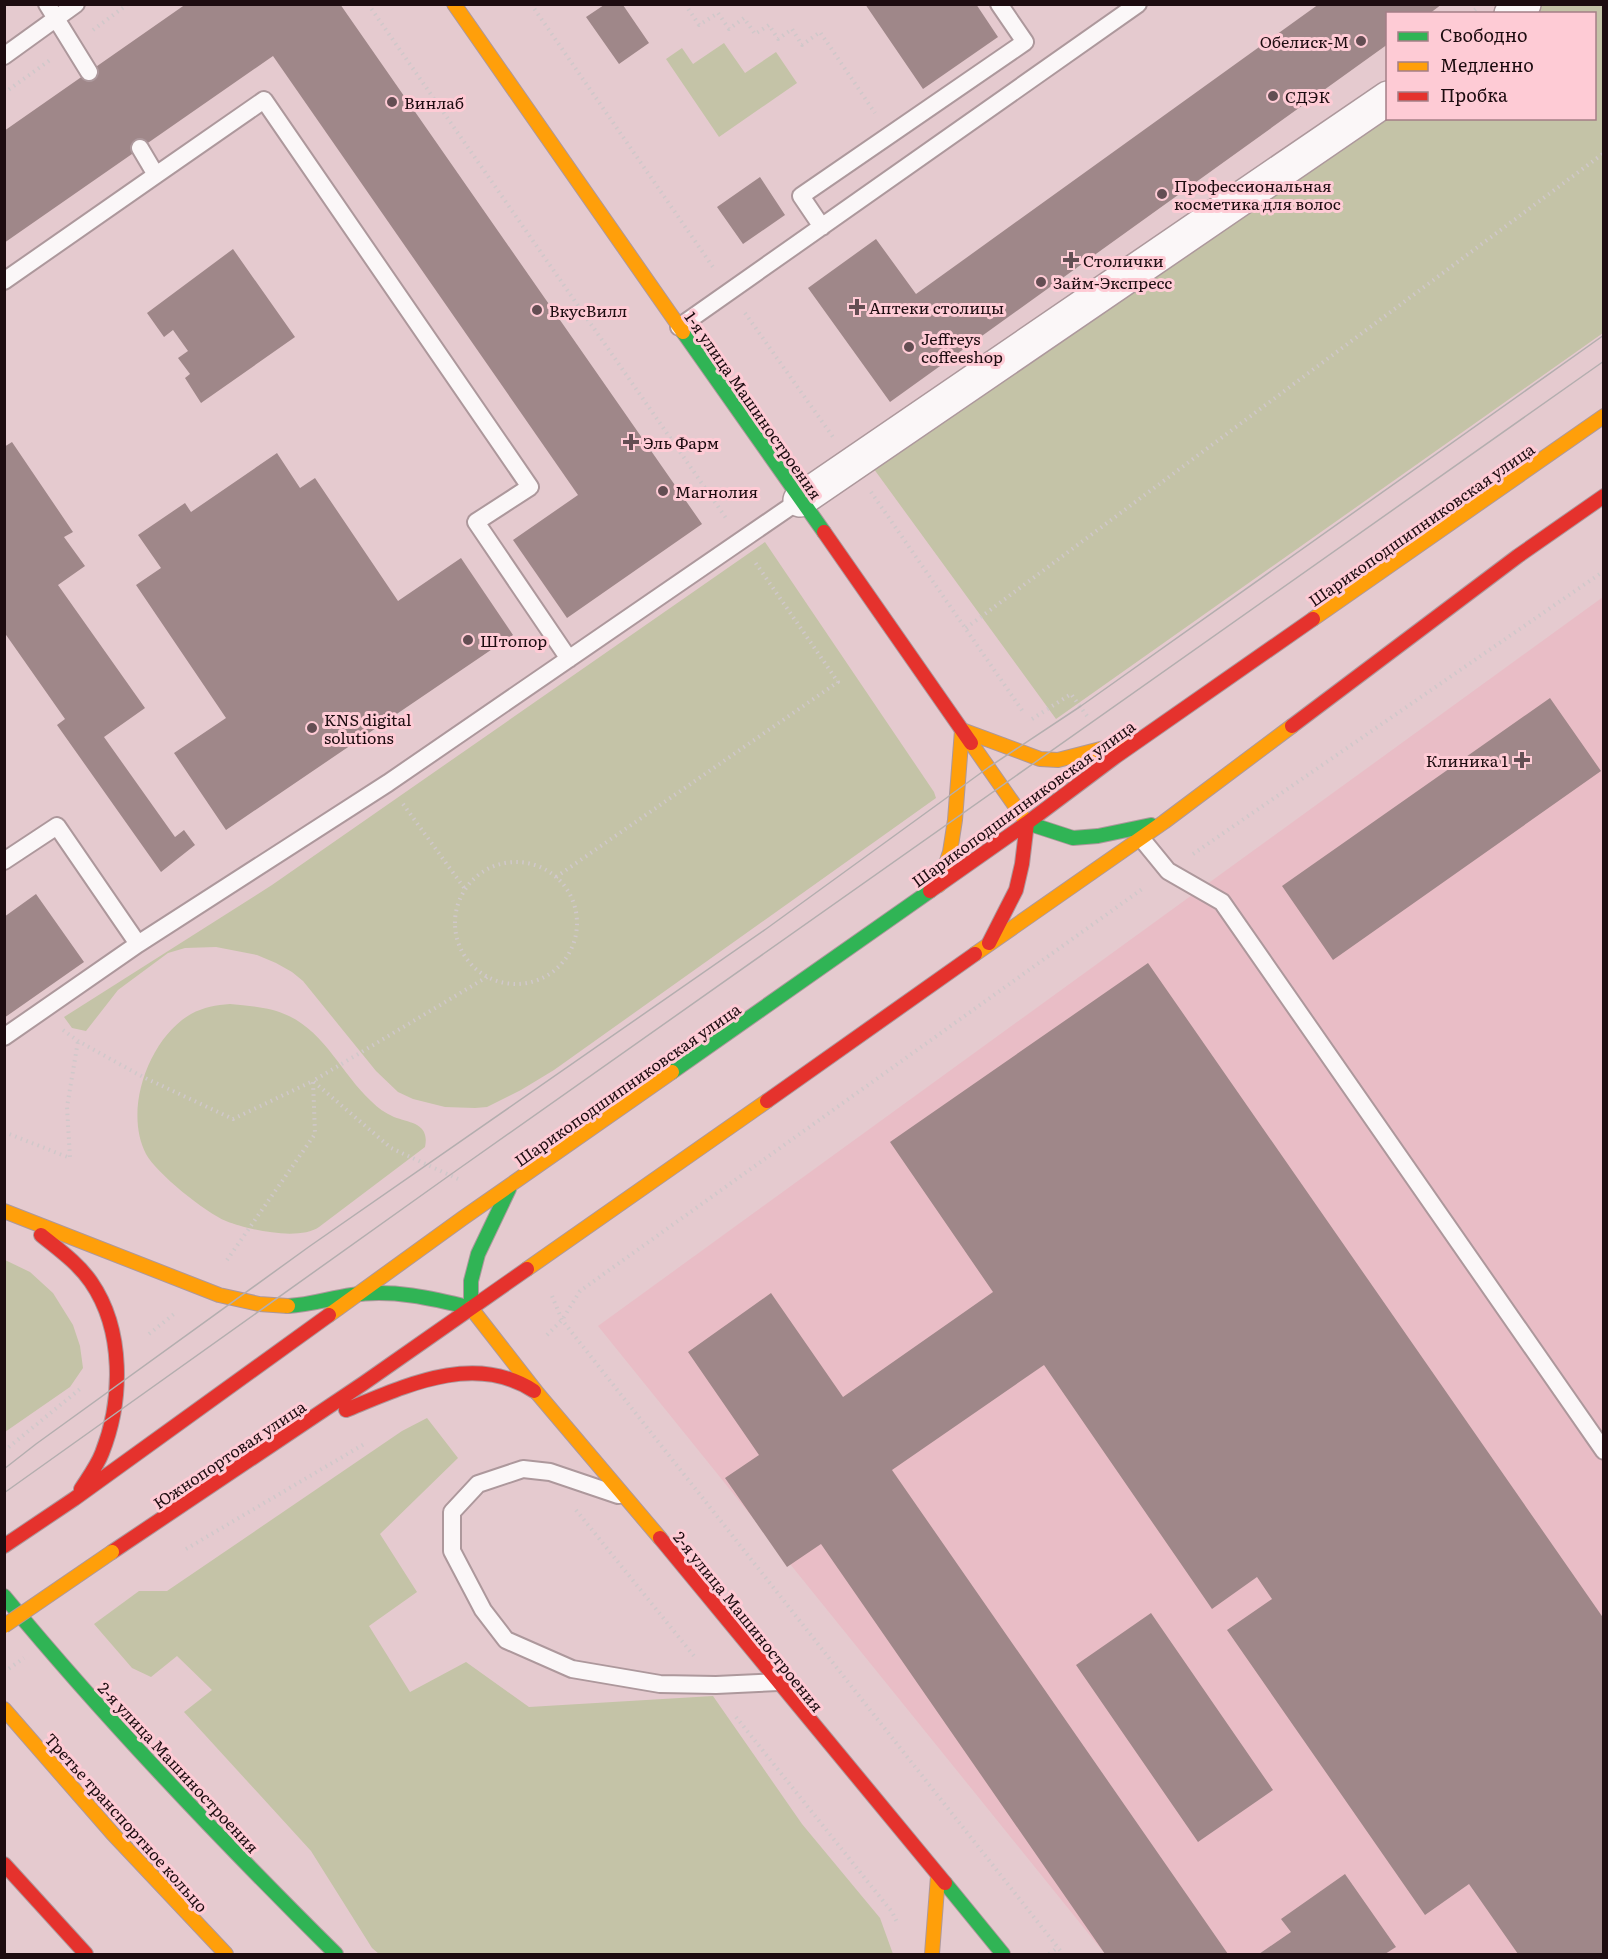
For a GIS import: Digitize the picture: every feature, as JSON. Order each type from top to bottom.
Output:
[{"type":"main road","name":"1-я улица Машиностроения","points":[[454,4],[1027,823]]},
{"type":"main road","name":"Шарикоподшипниковская улица","points":[[357,1294],[1027,823],[1143,737],[1604,416]]},
{"type":"main road","points":[[4,1211],[234,1300],[265,1306],[311,1304],[357,1294],[418,1295],[471,1308],[1164,822],[1509,563],[1604,496]]},
{"type":"main road","points":[[939,885],[950,852],[955,820],[962,730],[1040,759],[1058,760],[1143,737]]},
{"type":"main road","points":[[986,947],[1016,890],[1027,823],[1073,838],[1098,836],[1164,822]]},
{"type":"main road","points":[[471,1308],[471,1281],[478,1254],[511,1185]]},
{"type":"main road","points":[[21,1219],[70,1258],[92,1283],[105,1309],[114,1340],[116,1386],[102,1454],[74,1499]]},
{"type":"main road","points":[[4,1546],[74,1499],[357,1294]]},
{"type":"main road","name":"2-я улица Машиностроения","points":[[471,1308],[538,1394],[627,1498],[1003,1954]]},
{"type":"main road","name":"Южнопортовая улица","points":[[4,1626],[471,1308]]},
{"type":"main road","points":[[284,1437],[375,1398],[438,1378],[471,1372],[498,1375],[525,1384],[538,1394]]},
{"type":"main road","name":"2-я улица Машиностроения","points":[[4,1596],[45,1647],[117,1728],[336,1954]]},
{"type":"main road","name":"Третье транспортное кольцо","points":[[4,1709],[86,1806],[226,1954]]},
{"type":"main road","points":[[4,1864],[86,1954]]},
{"type":"main road","points":[[932,1954],[938,1876]]},
{"type":"street","points":[[800,500],[1386,99]]},
{"type":"lane","points":[[4,56],[52,12],[76,4]]},
{"type":"lane","points":[[822,227],[801,196],[1025,42],[999,4]]},
{"type":"lane","points":[[679,327],[1138,4]]},
{"type":"lane","points":[[52,12],[89,72]]},
{"type":"lane","points":[[4,281],[264,100],[530,488],[476,522],[569,659]]},
{"type":"lane","points":[[140,148],[156,175]]},
{"type":"lane","points":[[4,1037],[45,1011],[138,944],[388,783],[800,500]]},
{"type":"lane","points":[[4,861],[57,826],[138,944]]},
{"type":"lane","points":[[1141,838],[1168,871],[1222,902],[1604,1451]]},
{"type":"lane","points":[[627,1498],[550,1472],[523,1468],[478,1484],[452,1512],[452,1551],[483,1610],[506,1640],[572,1668],[660,1684],[716,1685],[778,1682]]},
{"type":"path","points":[[368,4],[838,682],[556,877]]},
{"type":"path","points":[[531,4],[1029,721],[1071,694],[1090,723]]},
{"type":"path","points":[[685,4],[699,25],[718,13],[729,29],[744,18],[755,34],[769,25],[778,39],[792,29],[802,45],[820,32],[890,135]]},
{"type":"path","points":[[966,628],[1604,153]]},
{"type":"path","points":[[401,801],[465,889]]},
{"type":"path","points":[[517,862],[538,866],[556,877],[574,901],[578,922],[574,943],[564,962],[548,976],[522,984],[501,983],[482,974],[461,950],[456,929],[457,908],[465,889],[477,876],[496,865],[517,862]]},
{"type":"path","points":[[548,1335],[562,1320],[580,1291],[1168,871]]},
{"type":"path","points":[[45,1011],[54,1024],[78,1041],[143,1077],[233,1119],[313,1081],[487,977]]},
{"type":"path","points":[[4,1132],[70,1158],[67,1107],[78,1041]]},
{"type":"path","points":[[313,1081],[391,1148],[464,1182]]},
{"type":"path","points":[[250,1228],[315,1134],[313,1081]]},
{"type":"path","points":[[552,1296],[562,1320],[1063,1954]]},
{"type":"path","points":[[4,1452],[29,1433]]},
{"type":"path","points":[[183,1551],[366,1443]]},
{"type":"path","points":[[576,1510],[694,1657]]},
{"type":"path","points":[[736,1717],[892,1912],[901,1930]]},
{"type":"path","points":[[1049,1954],[1058,1948]]},
{"type":"shaded area","points":[[1603,597],[1603,1954],[1105,1954],[598,1326]]},
{"type":"green space","points":[[1541,5],[1603,5],[1603,333],[1056,719],[871,465],[1386,111],[1386,120],[1596,120],[1596,12],[1530,12]]},
{"type":"green space","points":[[724,43],[745,73],[776,52],[797,83],[719,137],[666,59],[682,48],[693,64]]},
{"type":"green space","points":[[765,542],[936,798],[554,1070],[487,1107],[445,1107],[413,1099],[398,1092],[376,1071],[303,981],[292,972],[257,955],[216,947],[185,948],[168,953],[118,990],[86,1031],[72,1028],[64,1017],[272,885]]},
{"type":"green space","points":[[230,1004],[275,1011],[302,1024],[324,1044],[376,1106],[422,1129],[426,1139],[425,1147],[319,1227],[310,1231],[287,1234],[247,1228],[217,1217],[195,1201],[170,1181],[146,1154],[137,1117],[139,1097],[152,1057],[176,1025],[201,1010]]},
{"type":"green space","points":[[5,1260],[30,1272],[53,1293],[73,1325],[80,1346],[83,1368],[70,1387],[5,1432]]},
{"type":"green space","points":[[427,1418],[458,1458],[380,1534],[417,1592],[369,1626],[410,1692],[466,1662],[529,1707],[713,1696],[802,1824],[880,1918],[893,1954],[379,1954],[372,1948],[311,1851],[184,1712],[212,1690],[177,1656],[151,1677],[132,1668],[94,1624],[139,1591],[167,1591],[402,1431]]},
{"type":"building","points":[[186,4],[340,4],[702,524],[567,618],[513,540],[578,495],[273,56],[4,243],[4,131]]},
{"type":"building","points":[[865,4],[976,4],[998,37],[923,89]]},
{"type":"building","points":[[1319,4],[1442,4],[1432,12],[1386,12],[1386,45],[890,402],[808,288],[876,239],[916,294]]},
{"type":"building","points":[[604,5],[623,5],[649,43],[619,64],[586,17]]},
{"type":"building","points":[[760,177],[785,215],[743,244],[717,207]]},
{"type":"building","points":[[233,249],[295,337],[201,403],[185,378],[190,374],[178,358],[188,351],[173,330],[164,337],[147,313]]},
{"type":"building","points":[[12,442],[73,532],[64,537],[85,566],[58,585],[145,708],[104,737],[175,837],[184,830],[195,845],[161,872],[57,725],[65,719],[4,632],[4,447]]},
{"type":"building","points":[[277,453],[300,488],[315,478],[398,601],[461,558],[513,635],[226,830],[174,753],[226,718],[136,585],[161,568],[138,535],[185,503],[191,512]]},
{"type":"building","points":[[1550,698],[1601,771],[1333,960],[1282,886]]},
{"type":"building","points":[[36,894],[84,962],[4,1018],[4,917]]},
{"type":"building","points":[[1148,963],[1604,1619],[1604,1954],[1518,1954],[1469,1884],[1425,1915],[1227,1630],[1272,1599],[1257,1577],[1212,1609],[1044,1365],[892,1470],[1228,1954],[1105,1954],[821,1544],[787,1567],[725,1478],[759,1455],[688,1352],[771,1293],[843,1397],[993,1292],[890,1142]]},
{"type":"building","points":[[1151,1613],[1273,1790],[1198,1842],[1076,1665]]},
{"type":"building","points":[[1345,1874],[1396,1947],[1385,1954],[1259,1954],[1291,1932],[1281,1919]]},
{"type":"tram line","points":[[4,1469],[310,1246],[766,929],[989,767],[1081,706],[1604,335]]},
{"type":"tram line","points":[[4,1493],[450,1175],[1604,361]]},
{"type":"traffic: fast","points":[[683,332],[824,532]]},
{"type":"traffic: fast","points":[[1027,823],[1073,838],[1098,836],[1151,825]]},
{"type":"traffic: fast","points":[[672,1072],[930,891]]},
{"type":"traffic: fast","points":[[471,1308],[471,1281],[478,1254],[509,1189]]},
{"type":"traffic: fast","points":[[288,1306],[352,1295],[382,1293],[427,1298],[471,1308]]},
{"type":"traffic: fast","points":[[4,1596],[83,1689],[166,1779],[336,1954]]},
{"type":"traffic: fast","points":[[945,1883],[1003,1954]]},
{"type":"traffic: slow","points":[[454,4],[683,332]]},
{"type":"traffic: slow","points":[[1313,619],[1604,416]]},
{"type":"traffic: slow","points":[[975,954],[1164,822],[1292,726]]},
{"type":"traffic: slow","points":[[962,730],[1040,759],[1058,760],[1124,743]]},
{"type":"traffic: slow","points":[[939,885],[950,852],[955,820],[962,730]]},
{"type":"traffic: slow","points":[[971,743],[1027,823]]},
{"type":"traffic: slow","points":[[329,1315],[672,1072]]},
{"type":"traffic: slow","points":[[527,1269],[767,1101]]},
{"type":"traffic: slow","points":[[4,1211],[219,1295],[259,1304],[288,1306]]},
{"type":"traffic: slow","points":[[471,1308],[538,1394],[660,1538]]},
{"type":"traffic: slow","points":[[4,1626],[112,1552]]},
{"type":"traffic: slow","points":[[4,1709],[113,1834],[226,1954]]},
{"type":"traffic: slow","points":[[932,1954],[938,1876]]},
{"type":"traffic: jam","points":[[1292,726],[1518,556],[1604,496]]},
{"type":"traffic: jam","points":[[824,532],[971,743]]},
{"type":"traffic: jam","points":[[930,891],[1027,823],[1115,757],[1313,619]]},
{"type":"traffic: jam","points":[[989,943],[1016,890],[1027,823]]},
{"type":"traffic: jam","points":[[767,1101],[975,954]]},
{"type":"traffic: jam","points":[[41,1235],[74,1262],[91,1282],[102,1301],[115,1343],[117,1366],[114,1411],[100,1458],[81,1489]]},
{"type":"traffic: jam","points":[[112,1552],[364,1383],[527,1269]]},
{"type":"traffic: jam","points":[[4,1546],[74,1499],[329,1315]]},
{"type":"traffic: jam","points":[[346,1410],[416,1383],[464,1374],[488,1374],[511,1380],[534,1391]]},
{"type":"traffic: jam","points":[[660,1538],[945,1883]]},
{"type":"traffic: jam","points":[[4,1864],[86,1954]]},
{"type":"place","name":"Обелиск-М","points":[[1361,41]]},
{"type":"place","name":"СДЭК","points":[[1273,96]]},
{"type":"place","name":"Винлаб","points":[[392,102]]},
{"type":"place","name":"Профессиональная косметика для волос","points":[[1162,194]]},
{"type":"place","name":"Столички","points":[[1071,260]]},
{"type":"place","name":"Займ-Экспресс","points":[[1041,282]]},
{"type":"place","name":"Аптеки столицы","points":[[857,307]]},
{"type":"place","name":"ВкусВилл","points":[[537,310]]},
{"type":"place","name":"Jeffreys coffeeshop","points":[[909,347]]},
{"type":"place","name":"Эль Фарм","points":[[631,442]]},
{"type":"place","name":"Магнолия","points":[[663,491]]},
{"type":"place","name":"Штопор","points":[[468,640]]},
{"type":"place","name":"KNS digital solutions","points":[[312,728]]},
{"type":"place","name":"Клиника 1","points":[[1522,760]]}]
